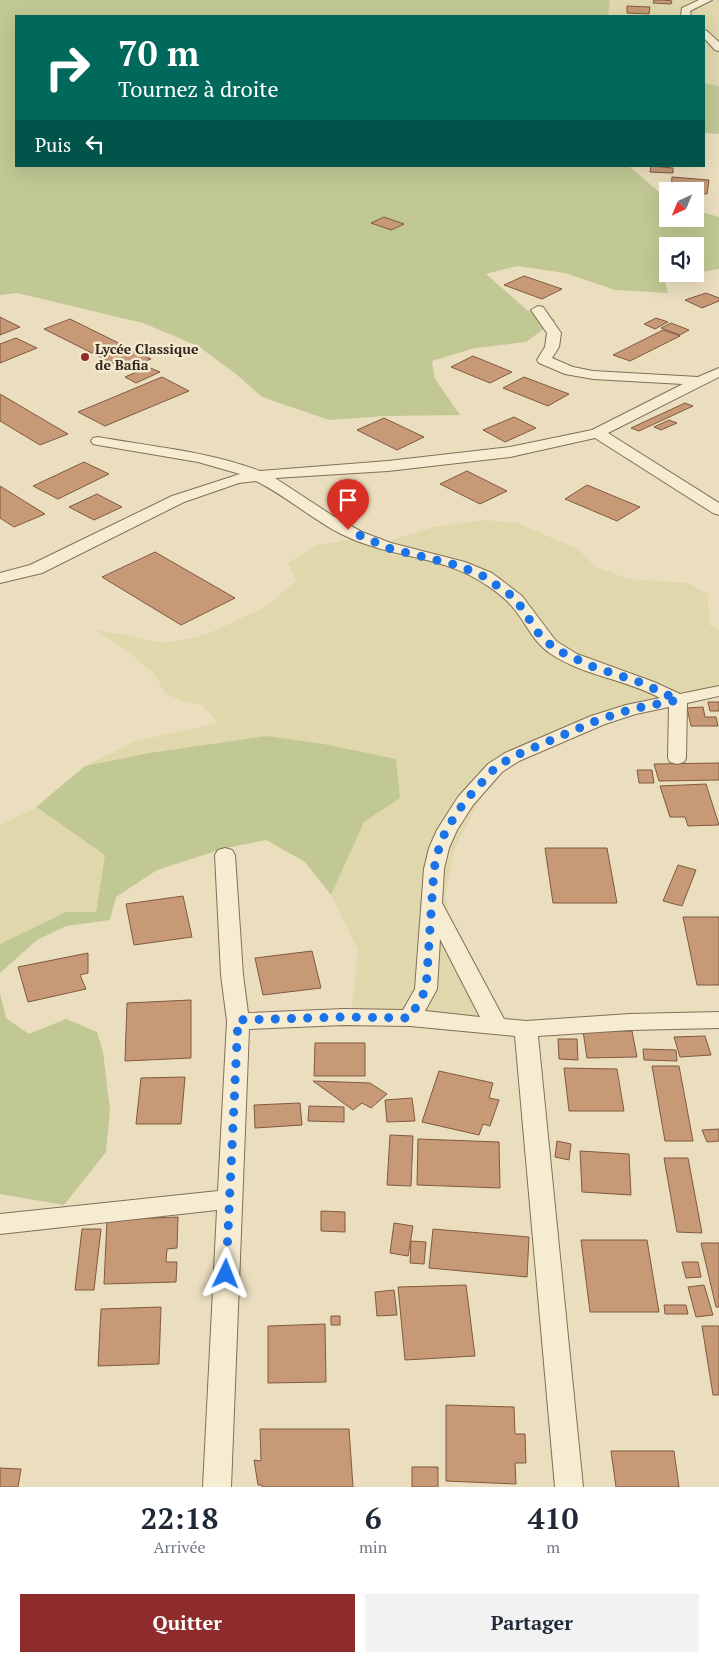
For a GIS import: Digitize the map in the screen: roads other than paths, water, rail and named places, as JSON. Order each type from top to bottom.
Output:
[{"type":"street","points":[[686,15],[685,10],[707,0]]},
{"type":"street","points":[[705,34],[719,48]]},
{"type":"street","points":[[538,310],[554,333],[552,346],[544,360],[570,371],[593,375],[698,382]]},
{"type":"street","points":[[0,578],[36,569],[178,499],[237,479],[378,467],[510,452],[597,433],[719,372]]},
{"type":"street","points":[[597,433],[719,510]]},
{"type":"street","points":[[98,441],[204,458],[229,464],[258,476],[316,513],[369,541],[412,555],[460,566],[483,576],[515,598],[539,634],[555,649],[591,666],[642,683],[678,700]]},
{"type":"street","points":[[410,1018],[426,989],[434,869],[439,848],[446,830],[465,801],[495,768],[512,757],[598,720],[632,709],[719,691]]},
{"type":"street","points":[[677,758],[678,700]]},
{"type":"street","points":[[217,1487],[238,1020],[232,967],[225,854]]},
{"type":"street","points":[[432,903],[497,1027]]},
{"type":"street","points":[[238,1020],[344,1017],[410,1018],[526,1029],[630,1022],[719,1020]]},
{"type":"street","points":[[526,1029],[569,1487]]},
{"type":"street","points":[[0,1224],[229,1199]]},
{"type":"place","name":"Lycée Classique de Bafia","points":[[85,357]]}]
